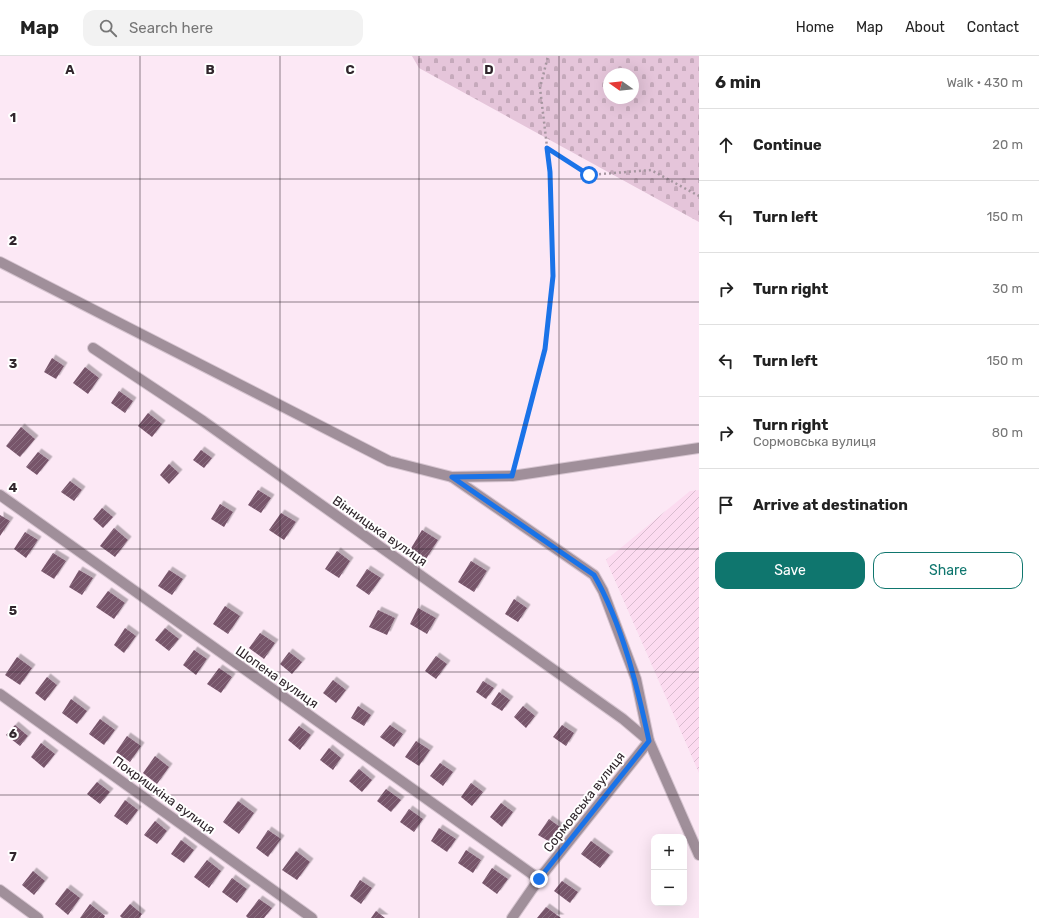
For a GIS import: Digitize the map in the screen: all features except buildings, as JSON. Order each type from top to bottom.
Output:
[{"type":"street","points":[[0,262],[389,461],[452,477],[512,476],[699,448]]},
{"type":"street","name":"Вінницька вулиця","points":[[93,348],[203,420],[623,719],[649,741]]},
{"type":"street","points":[[452,477],[594,575],[603,591],[636,679],[649,741],[699,855]]},
{"type":"street","name":"Шопена вулиця","points":[[0,495],[539,879]]},
{"type":"street","name":"Покришкіна вулиця","points":[[0,694],[312,918]]},
{"type":"street","name":"Сормовська вулиця","points":[[512,918],[539,879],[649,741]]},
{"type":"street","points":[[0,890],[38,918]]},
{"type":"path","points":[[512,476],[545,349],[553,276],[550,172],[540,88],[548,56]]},
{"type":"path","points":[[547,148],[589,175],[651,170],[699,196]]},
{"type":"shaded area","points":[[699,490],[699,773],[606,560],[690,491]]},
{"type":"green space","points":[[412,56],[699,56],[699,222],[419,68]]},
{"type":"route","points":[[539,879],[649,741],[636,679],[603,591],[594,575],[452,477],[512,476],[545,349],[553,276],[550,172],[547,148],[589,175]]}]
